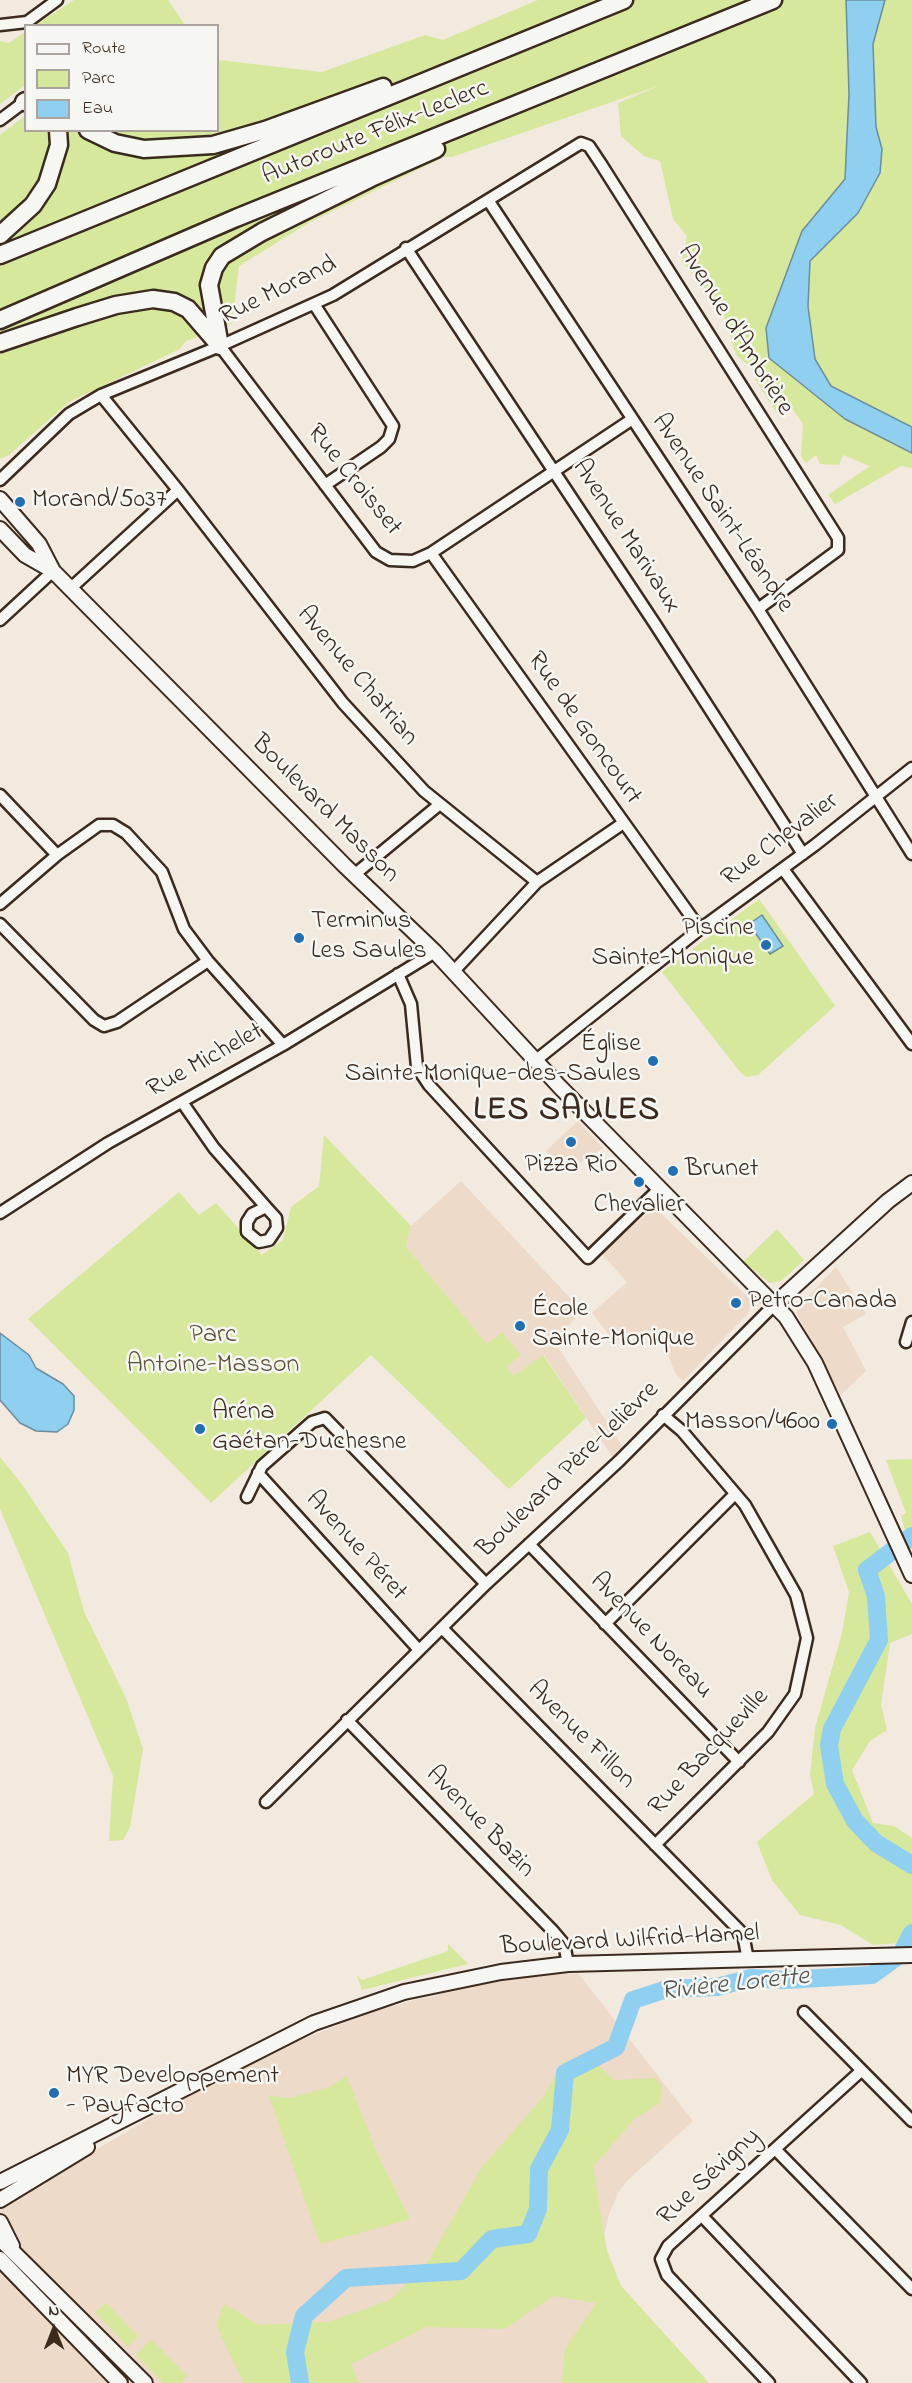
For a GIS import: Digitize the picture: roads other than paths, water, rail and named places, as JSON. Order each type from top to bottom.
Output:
[{"type":"highway","name":"Autoroute Félix-Leclerc","points":[[0,255],[624,0]]},
{"type":"highway","name":"Autoroute Félix-Leclerc","points":[[0,320],[236,218],[773,0]]},
{"type":"highway","points":[[92,132],[115,143],[144,149],[213,145],[297,119],[579,19]]},
{"type":"highway","points":[[220,346],[209,285],[214,268],[222,256],[262,232],[371,178],[630,59]]},
{"type":"highway","points":[[0,235],[33,205],[47,184],[59,145],[58,132]]},
{"type":"highway","points":[[0,343],[76,316],[116,305],[153,299],[174,302],[188,309],[220,346]]},
{"type":"main road","name":"Boulevard Masson","points":[[0,499],[39,544],[54,571],[354,875],[454,971],[535,1061],[795,1328],[815,1363],[912,1574]]},
{"type":"main road","name":"Boulevard Masson","points":[[0,529],[25,555],[54,571]]},
{"type":"main road","name":"Boulevard Père-Lelièvre","points":[[774,1305],[888,1201],[912,1183]]},
{"type":"main road","name":"Boulevard Wilfrid-Hamel","points":[[0,2182],[314,2023],[352,2008],[450,1981],[568,1964],[910,1955]]},
{"type":"main road","name":"Boulevard Wilfrid-Hamel","points":[[1,2200],[65,2162],[128,2118]]},
{"type":"main road","points":[[0,2222],[16,2253]]},
{"type":"main road","points":[[0,2239],[145,2383]]},
{"type":"main road","points":[[0,2259],[120,2383]]},
{"type":"street","points":[[0,25],[27,22],[57,0]]},
{"type":"street","points":[[0,120],[24,103]]},
{"type":"street","name":"Rue Morand","points":[[0,480],[69,414],[101,395],[314,304],[581,143]]},
{"type":"street","name":"Avenue d'Ambrière","points":[[581,143],[589,146],[601,164],[838,538],[838,550],[758,609]]},
{"type":"street","name":"Avenue Saint-Léandre","points":[[488,200],[758,609],[912,854]]},
{"type":"street","name":"Avenue Marivaux","points":[[406,248],[554,469],[803,854]]},
{"type":"street","points":[[314,304],[393,426],[389,439],[381,447],[325,485]]},
{"type":"street","name":"Rue Croisset","points":[[220,346],[376,552],[390,560],[413,561],[431,553],[554,469],[632,420]]},
{"type":"street","name":"Avenue Chatrian","points":[[101,395],[178,490],[343,703],[424,791],[537,882]]},
{"type":"street","points":[[71,588],[178,490]]},
{"type":"street","name":"Rue de Goncourt","points":[[431,553],[622,824],[700,929]]},
{"type":"street","points":[[0,620],[54,571]]},
{"type":"street","name":"Rue Chevalier","points":[[535,1061],[700,929],[803,854],[912,768]]},
{"type":"street","points":[[0,795],[57,855]]},
{"type":"street","points":[[354,875],[440,804]]},
{"type":"street","points":[[454,971],[537,882],[622,824]]},
{"type":"street","points":[[0,904],[57,855],[99,825],[113,825],[126,832],[162,872],[184,929],[208,961],[284,1045]]},
{"type":"street","points":[[783,869],[912,1044]]},
{"type":"street","points":[[0,924],[94,1020],[104,1026],[117,1022],[208,961]]},
{"type":"street","name":"Rue Michelet","points":[[0,1213],[68,1168],[284,1045],[435,952]]},
{"type":"street","points":[[398,974],[411,1004],[417,1067],[429,1085],[588,1258],[659,1189]]},
{"type":"street","points":[[182,1102],[214,1148],[266,1207]]},
{"type":"street","name":"Boulevard Père-Lelièvre","points":[[266,1802],[486,1584],[619,1461],[774,1305]]},
{"type":"street","points":[[906,1342],[912,1322]]},
{"type":"street","name":"Rue Bacqueville","points":[[655,1845],[768,1732],[795,1694],[807,1638],[796,1595],[746,1505],[682,1431],[663,1415]]},
{"type":"street","points":[[247,1497],[258,1473],[312,1422],[325,1418],[486,1584]]},
{"type":"street","name":"Avenue Péret","points":[[258,1473],[419,1650]]},
{"type":"street","points":[[605,1624],[735,1494]]},
{"type":"street","name":"Avenue Noreau","points":[[529,1544],[739,1762]]},
{"type":"street","name":"Avenue Fillon","points":[[442,1628],[743,1934],[748,1959]]},
{"type":"street","name":"Avenue Bazin","points":[[347,1720],[554,1931],[564,1944],[568,1964]]},
{"type":"street","points":[[804,2012],[912,2121]]},
{"type":"street","name":"Rue Sévigny","points":[[769,2383],[667,2275],[662,2266],[664,2252],[861,2071]]},
{"type":"street","points":[[775,2149],[912,2289]]},
{"type":"street","points":[[702,2216],[861,2383]]},
{"type":"water","points":[[846,0],[885,0],[873,44],[876,127],[882,149],[880,173],[858,213],[810,261],[808,306],[815,359],[831,386],[912,427],[912,453],[845,419],[769,358],[766,328],[802,231],[845,179],[849,94]]},
{"type":"water","points":[[762,915],[783,946],[770,954],[749,924]]},
{"type":"water","points":[[0,1333],[29,1355],[36,1368],[63,1384],[74,1396],[74,1410],[68,1424],[57,1432],[36,1431],[20,1423],[0,1400]]},
{"type":"waterway","name":"Rivière Lorette","points":[[912,1536],[867,1570],[876,1596],[879,1640],[832,1729],[829,1745],[835,1784],[855,1821],[876,1843],[912,1865]]},
{"type":"waterway","name":"Rivière Lorette","points":[[300,2383],[295,2352],[304,2316],[346,2278],[461,2271],[492,2239],[528,2234],[538,2209],[539,2169],[560,2130],[565,2073],[616,2047],[633,2000],[667,1989],[717,1987],[751,1978],[785,1980],[872,1975],[901,1954],[912,1933]]},
{"type":"place","name":"Morand/5037","points":[[20,502]]},
{"type":"place","name":"Terminus Les Saules","points":[[299,938]]},
{"type":"place","name":"Piscine Sainte-Monique","points":[[766,945]]},
{"type":"place","name":"Église Sainte-Monique-des-Saules","points":[[653,1061]]},
{"type":"place","name":"Pizza Rio","points":[[571,1142]]},
{"type":"place","name":"Brunet","points":[[673,1171]]},
{"type":"place","name":"Chevalier","points":[[639,1182]]},
{"type":"place","name":"Petro-Canada","points":[[736,1303]]},
{"type":"place","name":"École Sainte-Monique","points":[[520,1326]]},
{"type":"place","name":"Masson/4600","points":[[832,1424]]},
{"type":"place","name":"Aréna Gaétan-Duchesne","points":[[200,1429]]},
{"type":"place","name":"MYR Developpement - Payfacto","points":[[54,2093]]},
{"type":"district","name":"LES SAULES","points":[[567,1113]]},
{"type":"park label","name":"Parc Antoine-Masson","points":[[213,1352]]}]
